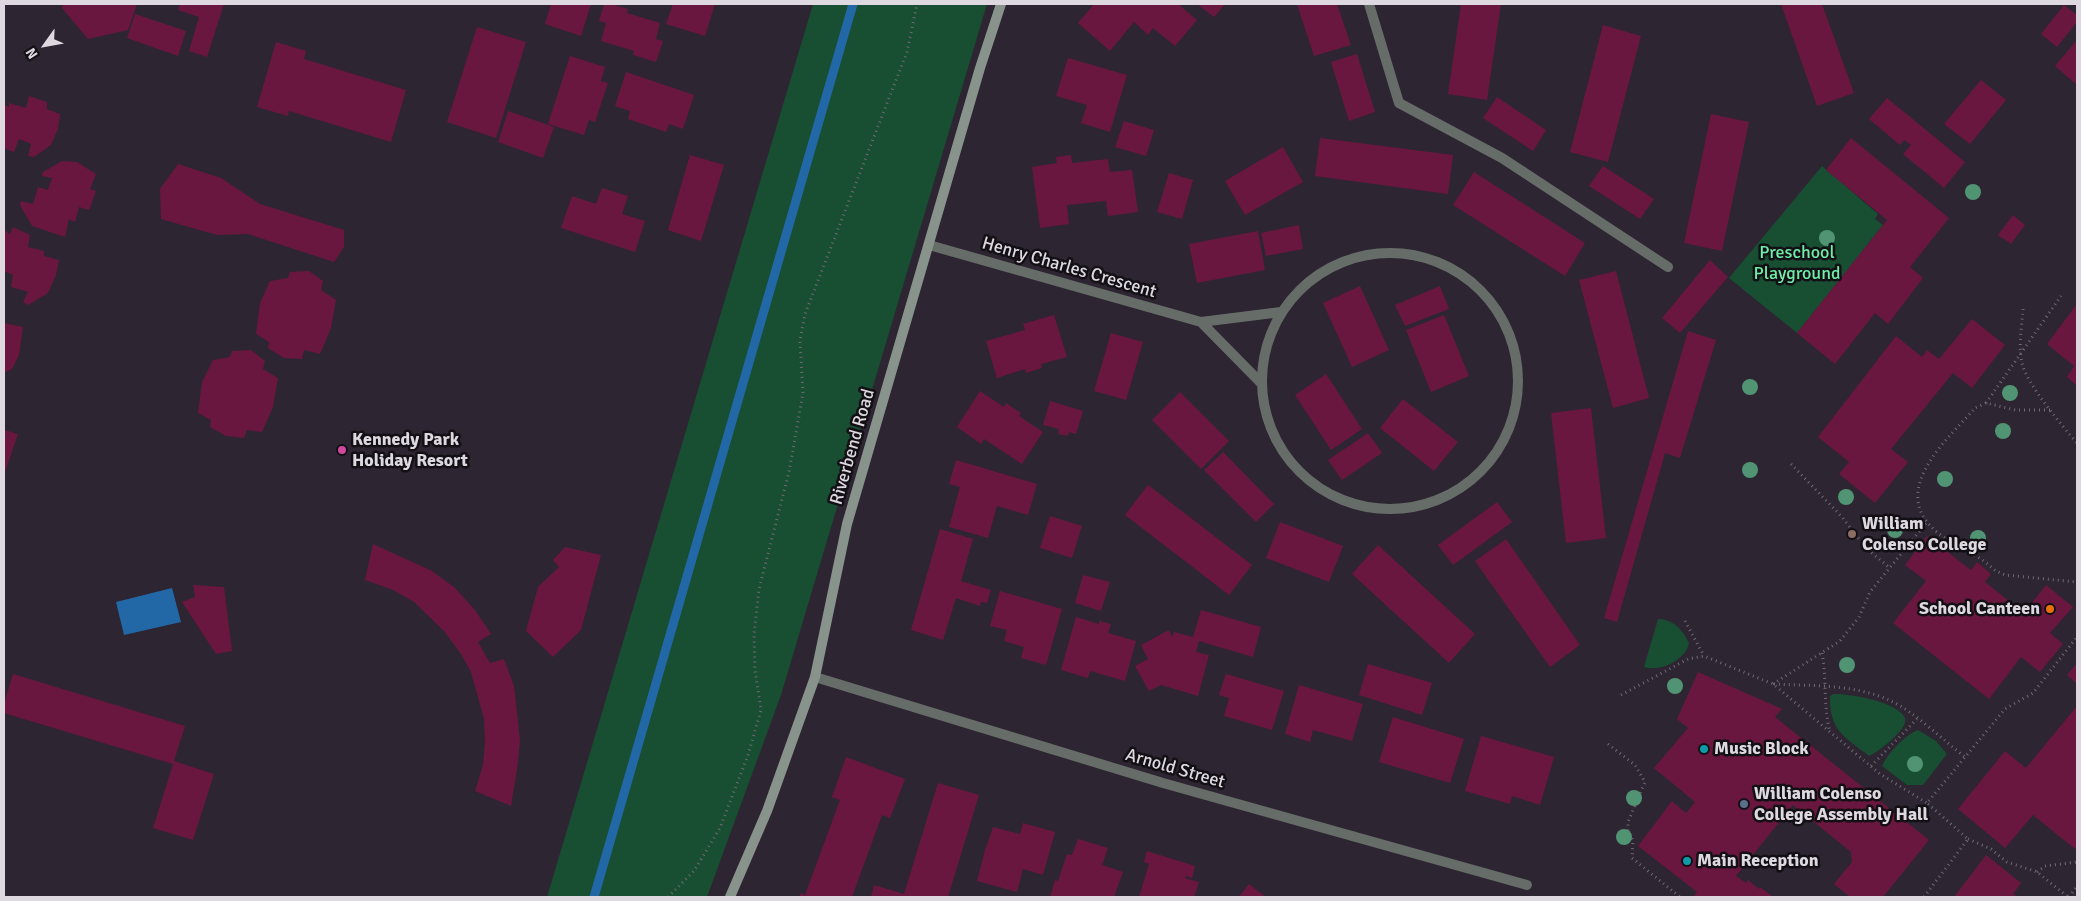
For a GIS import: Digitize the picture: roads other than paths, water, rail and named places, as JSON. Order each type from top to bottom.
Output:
[{"type":"main road","name":"Riverbend Road","points":[[730,897],[767,811],[815,676],[847,524],[980,68],[1001,4]]},
{"type":"street","points":[[1368,4],[1399,103],[1502,158],[1668,267]]},
{"type":"street","name":"Henry Charles Crescent","points":[[929,245],[1201,322],[1281,312]]},
{"type":"street","points":[[1382,252],[1412,254],[1441,263],[1468,279],[1490,300],[1506,326],[1515,355],[1518,385],[1514,415],[1502,444],[1489,462],[1461,488],[1434,502],[1404,509],[1374,508],[1344,501],[1317,487],[1294,467],[1277,442],[1266,413],[1261,383],[1263,358],[1270,334],[1281,312],[1300,288],[1318,274],[1352,258],[1382,252]]},
{"type":"street","name":"Henry Charles Crescent","points":[[1201,322],[1261,383]]},
{"type":"street","name":"Arnold Street","points":[[815,676],[1163,783],[1527,885]]},
{"type":"water","points":[[172,588],[181,622],[124,635],[116,602]]},
{"type":"waterway","points":[[594,897],[853,4]]},
{"type":"place","name":"Kennedy Park Holiday Resort","points":[[342,450]]},
{"type":"place","name":"William Colenso College","points":[[1852,534]]},
{"type":"place","name":"School Canteen","points":[[2050,609]]},
{"type":"place","name":"Music Block","points":[[1704,749]]},
{"type":"place","name":"William Colenso College Assembly Hall","points":[[1744,804]]},
{"type":"place","name":"Main Reception","points":[[1687,861]]},
{"type":"park label","name":"Preschool Playground","points":[[1797,263]]}]
